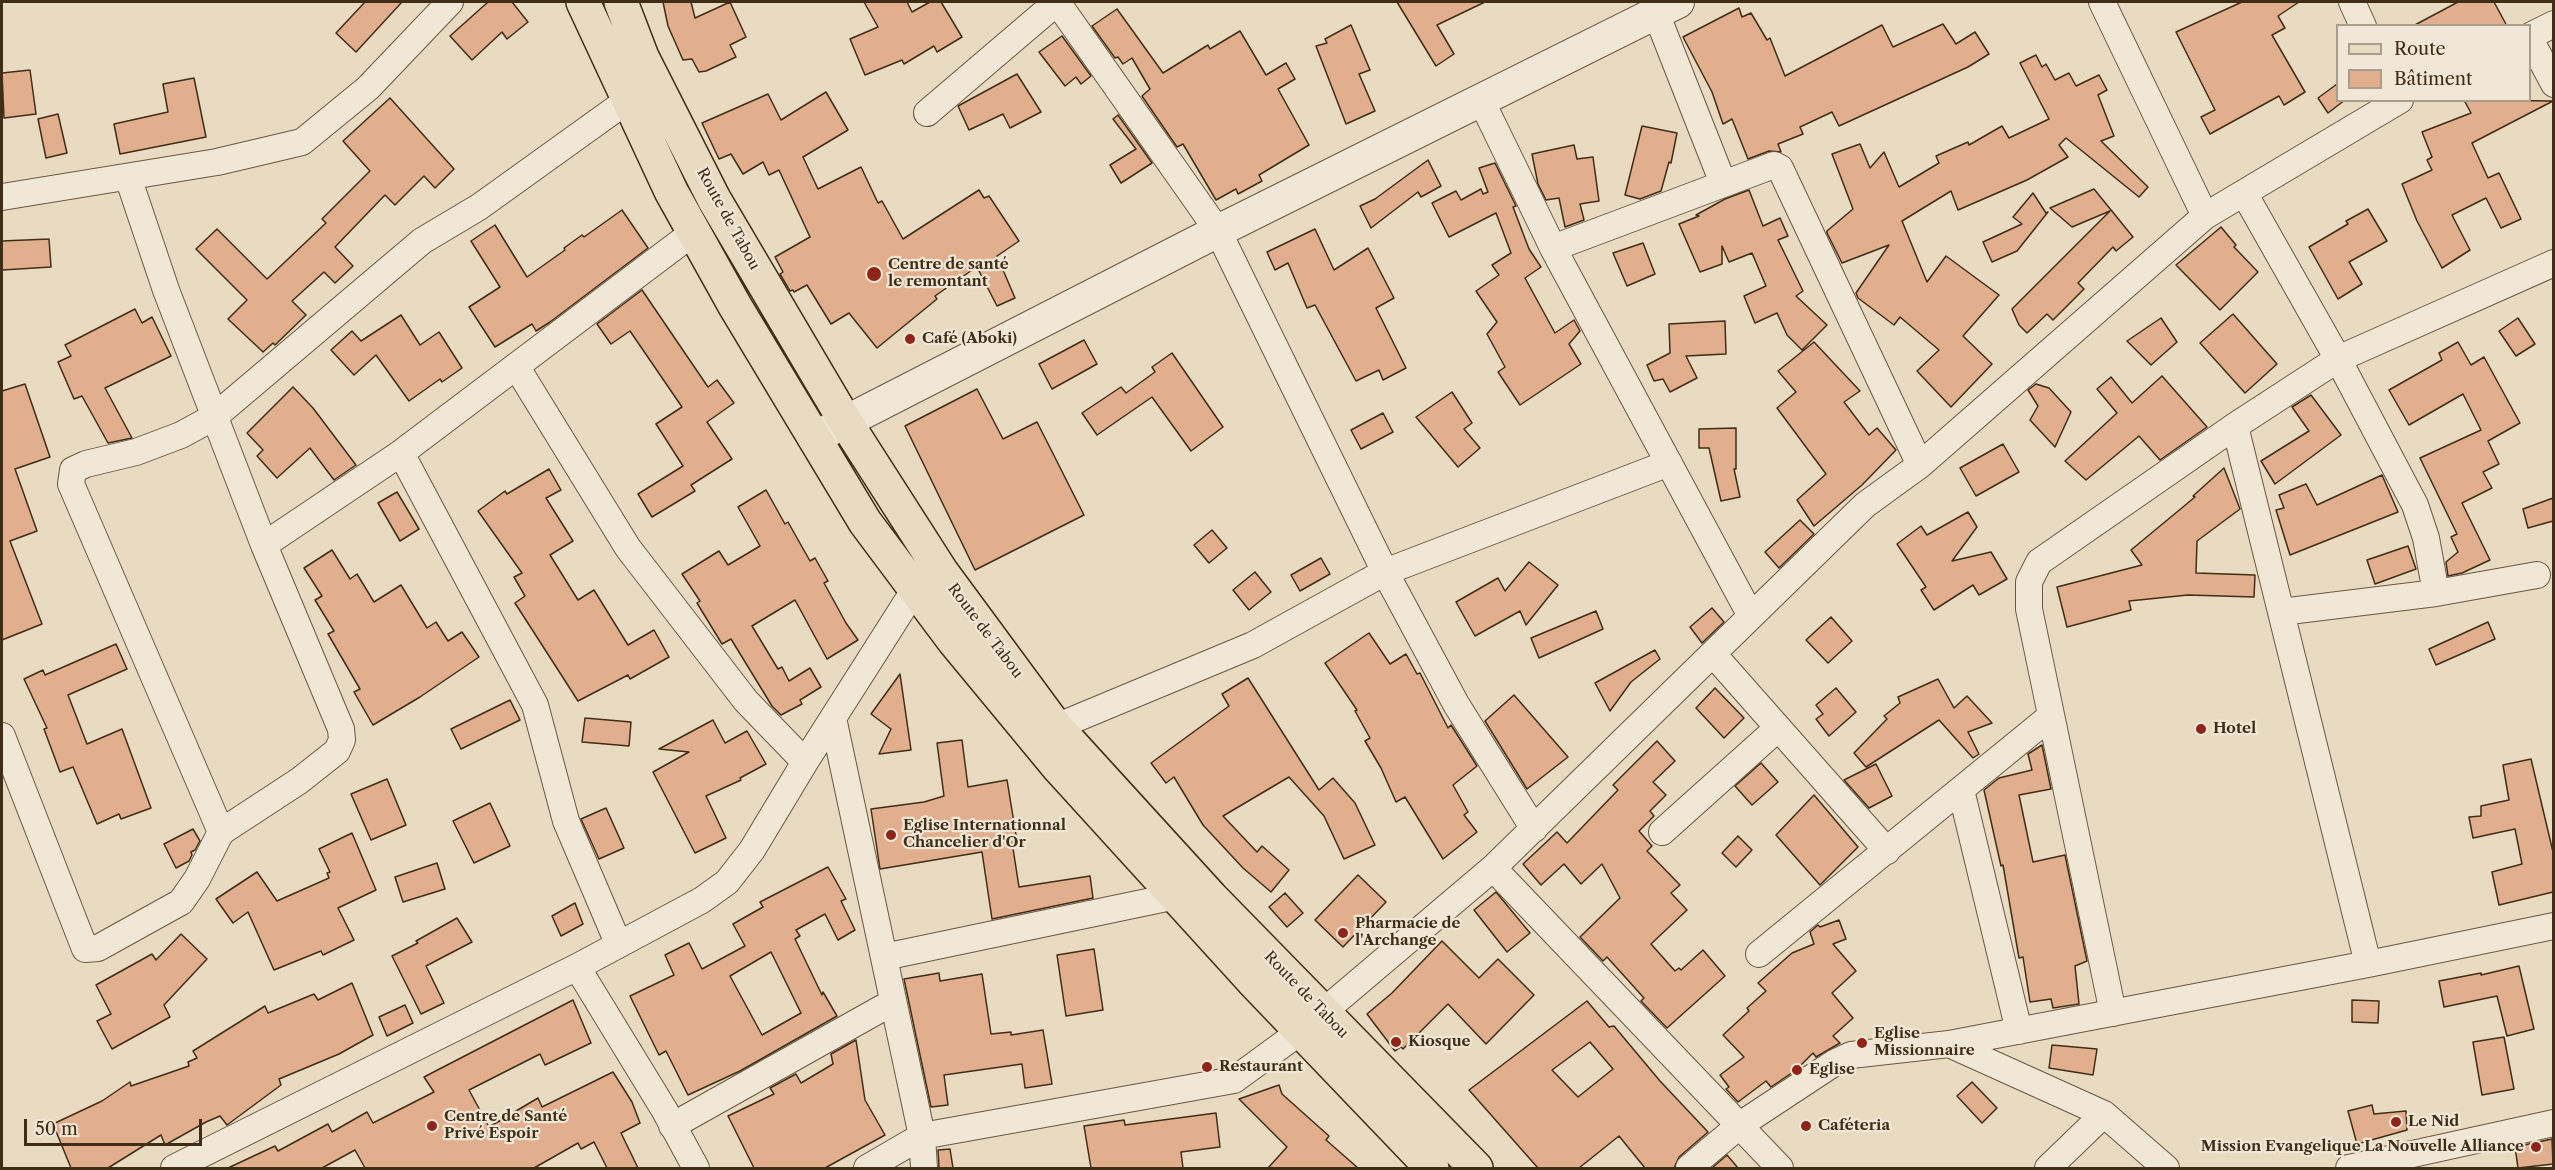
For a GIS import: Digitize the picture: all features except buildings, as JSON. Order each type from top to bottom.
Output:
[{"type":"main road","name":"Route de Tabou","points":[[583,2],[671,191],[694,232],[865,522],[954,641],[1059,768],[1176,896],[1311,1022],[1476,1168]]},
{"type":"main road","name":"Route de Tabou","points":[[621,2],[642,57],[714,199],[845,421],[941,571],[1056,727],[1211,897],[1432,1168]]},
{"type":"street","points":[[2,197],[217,162],[302,142],[368,88],[450,2]]},
{"type":"street","points":[[927,113],[1057,2],[1218,231],[1385,572],[1456,704],[1534,829]]},
{"type":"street","points":[[2102,2],[2205,216]]},
{"type":"street","points":[[2352,2],[2362,24]]},
{"type":"street","points":[[814,438],[1218,231],[1667,7],[1723,183]]},
{"type":"street","points":[[2531,37],[2553,24]]},
{"type":"street","points":[[2531,42],[2553,84]]},
{"type":"street","points":[[221,832],[71,484],[73,470],[86,464],[136,452],[181,435],[214,417],[422,241],[479,207],[628,100]]},
{"type":"street","points":[[1481,100],[1553,248],[1751,616]]},
{"type":"street","points":[[867,1168],[922,1136],[1234,1080],[1311,1022],[1493,868],[1865,505],[1920,465],[2205,216],[2398,102]]},
{"type":"street","points":[[1553,248],[1773,165],[1780,168],[1920,465]]},
{"type":"street","points":[[2,736],[85,949],[98,948],[182,902],[197,879],[221,832],[299,781],[336,751],[342,740],[341,729],[264,545],[166,291],[128,177]]},
{"type":"street","points":[[2244,193],[2338,359],[2415,506],[2426,538],[2436,593]]},
{"type":"street","points":[[264,545],[401,453],[694,232]]},
{"type":"street","points":[[2113,1013],[2029,609],[2029,582],[2039,562],[2235,426],[2338,359],[2553,263]]},
{"type":"street","points":[[516,366],[628,548],[746,701],[805,762]]},
{"type":"street","points":[[2235,426],[2368,964]]},
{"type":"street","points":[[401,453],[535,705],[551,756],[566,821],[618,943]]},
{"type":"street","points":[[1056,727],[1253,645],[1385,572],[1669,463]]},
{"type":"street","points":[[2281,612],[2436,593],[2536,575]]},
{"type":"street","points":[[174,1168],[203,1162],[577,967],[702,900],[726,882],[752,850],[915,589]]},
{"type":"street","points":[[1713,654],[1887,850]]},
{"type":"street","points":[[1759,954],[2051,716]]},
{"type":"street","points":[[833,718],[922,1136],[924,1168]]},
{"type":"street","points":[[1662,832],[1778,728]]},
{"type":"street","points":[[1961,790],[2019,1030]]},
{"type":"street","points":[[1493,868],[1780,1168]]},
{"type":"street","points":[[884,957],[1176,896]]},
{"type":"street","points":[[1689,1168],[1740,1125],[1834,1063],[1851,1055],[1950,1044],[2553,927]]},
{"type":"street","points":[[577,967],[696,1168]]},
{"type":"street","points":[[672,1126],[893,1002]]},
{"type":"street","points":[[1950,1044],[2104,1114],[2166,1168]]},
{"type":"street","points":[[2048,1168],[2104,1114]]},
{"type":"street","points":[[2349,1168],[2380,1165],[2553,1123]]},
{"type":"place","name":"Centre de santé le remontant","points":[[874,274]]},
{"type":"place","name":"Café (Aboki)","points":[[910,339]]},
{"type":"place","name":"Hotel","points":[[2201,729]]},
{"type":"place","name":"Eglise Internationnal Chancelier d'Or","points":[[891,835]]},
{"type":"place","name":"Pharmacie de l'Archange","points":[[1343,933]]},
{"type":"place","name":"Kiosque","points":[[1396,1042]]},
{"type":"place","name":"Eglise Missionnaire","points":[[1862,1043]]},
{"type":"place","name":"Restaurant","points":[[1207,1067]]},
{"type":"place","name":"Eglise","points":[[1797,1070]]},
{"type":"place","name":"Le Nid","points":[[2396,1122]]},
{"type":"place","name":"Centre de Santé Privé Espoir","points":[[432,1126]]},
{"type":"place","name":"Caféteria","points":[[1806,1126]]},
{"type":"place","name":"Mission Evangelique La Nouvelle Alliance","points":[[2536,1147]]}]
